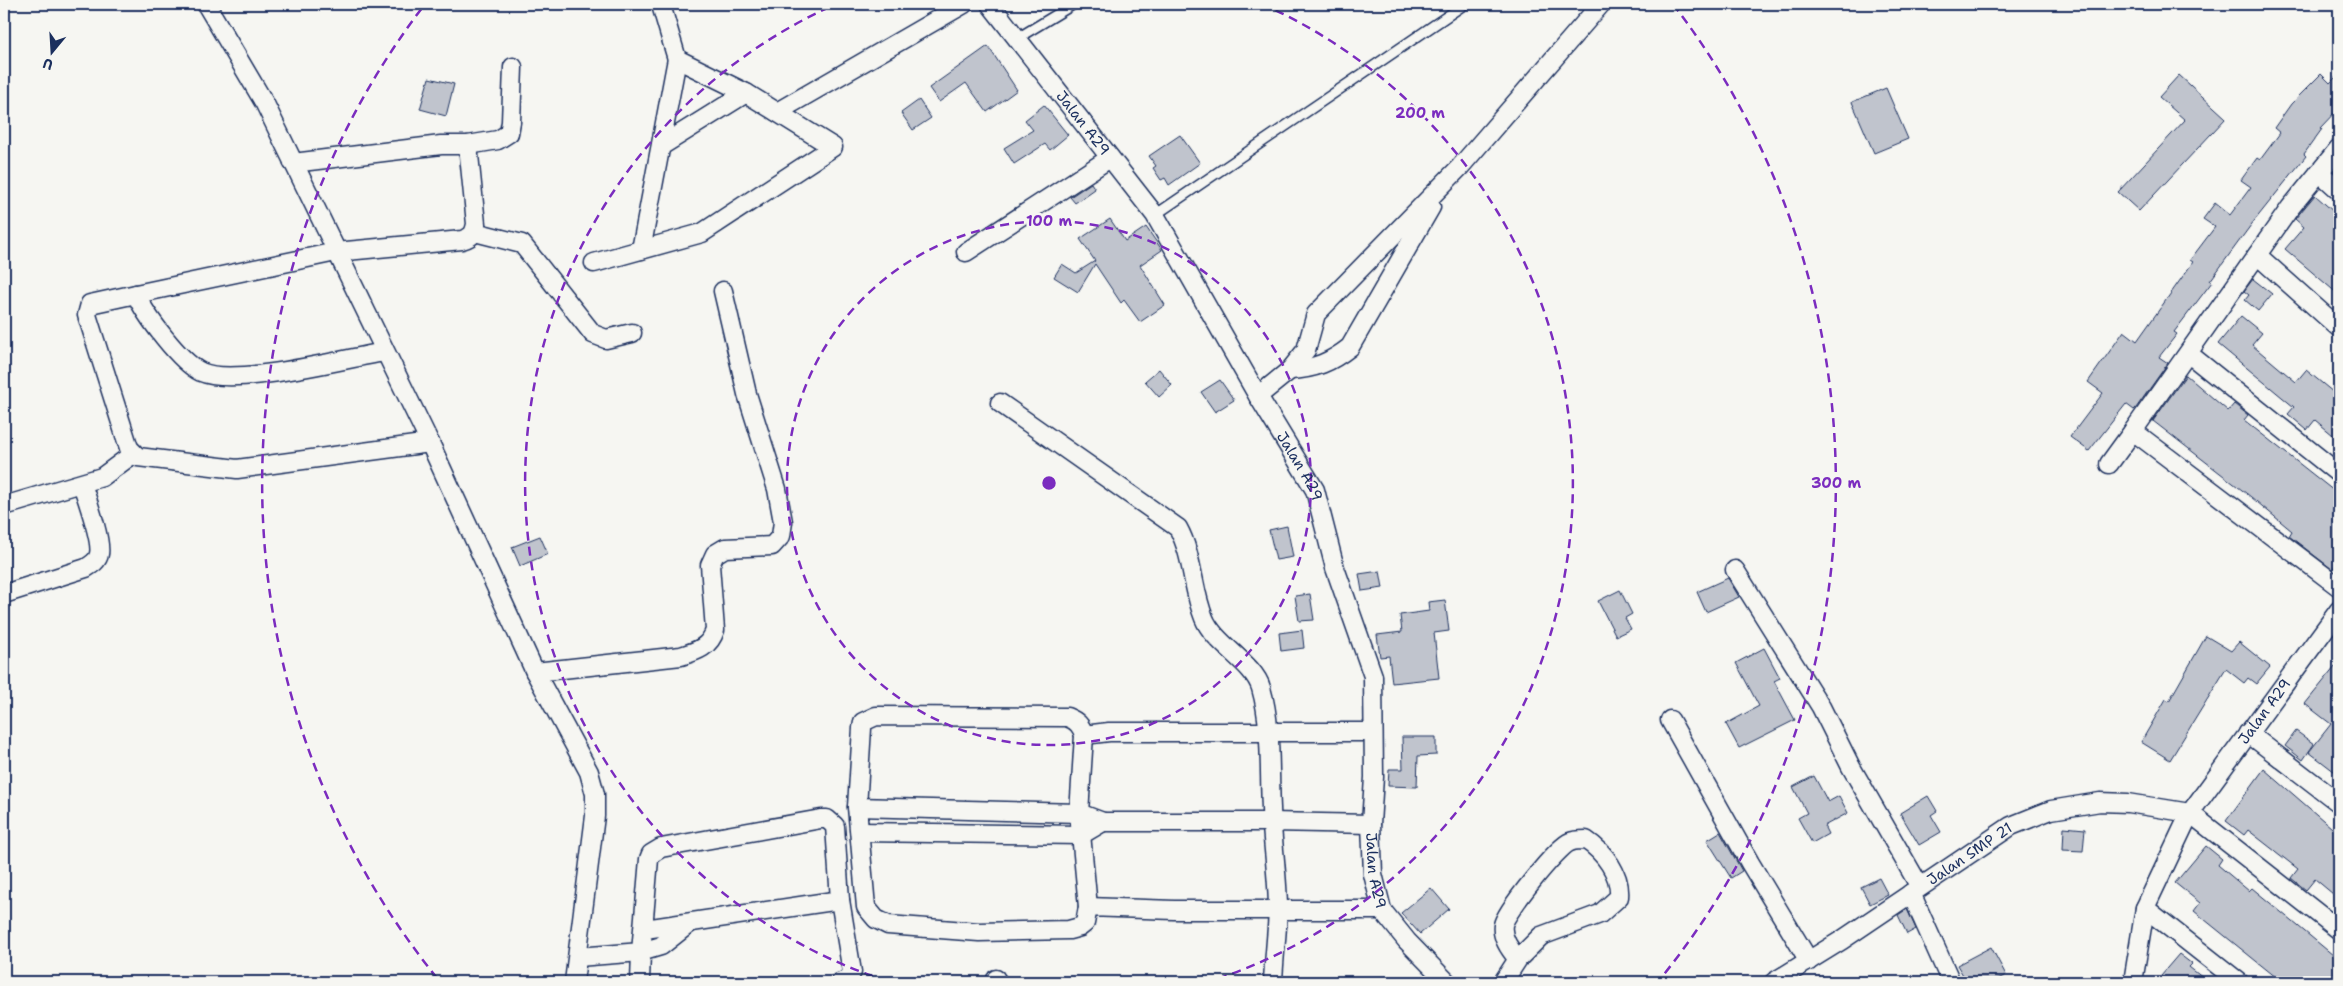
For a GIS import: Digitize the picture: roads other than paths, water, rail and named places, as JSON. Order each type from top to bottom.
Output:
[{"type":"street","points":[[206,4],[265,104],[384,352],[430,443],[535,672],[589,772],[596,794],[595,816],[574,982]]},
{"type":"street","points":[[777,112],[964,4]]},
{"type":"street","name":"Jalan A29","points":[[990,4],[1016,40],[1155,215],[1258,396],[1316,490],[1335,568],[1373,676],[1372,732],[1374,776],[1371,824],[1373,874],[1382,910],[1406,941],[1447,982]]},
{"type":"street","points":[[1258,396],[1290,370],[1306,350],[1316,314],[1444,184],[1601,4]]},
{"type":"street","points":[[641,250],[677,59],[661,5]]},
{"type":"street","points":[[594,263],[702,233],[833,147],[746,93],[677,59]]},
{"type":"street","points":[[293,163],[441,145],[468,145],[498,140],[509,133],[513,67]]},
{"type":"street","points":[[661,146],[746,93]]},
{"type":"street","points":[[430,443],[237,469],[145,459],[133,454],[129,448],[87,315],[90,304],[336,252],[470,238],[475,232],[476,224],[468,145]]},
{"type":"street","points":[[2109,464],[2189,354],[2290,208],[2339,148]]},
{"type":"street","points":[[966,252],[1110,158]]},
{"type":"street","points":[[2319,172],[2339,190]]},
{"type":"street","points":[[1290,370],[1304,369],[1334,360],[1350,347],[1444,184]]},
{"type":"street","points":[[475,232],[522,244],[593,334],[606,339],[632,333]]},
{"type":"street","points":[[2257,255],[2339,328]]},
{"type":"street","points":[[535,672],[681,656],[701,650],[712,640],[714,630],[710,565],[714,554],[725,548],[772,546],[781,536],[783,522],[777,489],[747,394],[723,291]]},
{"type":"street","points":[[136,294],[149,318],[190,365],[202,372],[221,376],[257,375],[384,352]]},
{"type":"street","points":[[2189,354],[2339,474]]},
{"type":"street","points":[[1000,403],[1178,528],[1184,538],[1197,600],[1204,621],[1254,675],[1261,686],[1268,733],[1271,822],[1278,909],[1273,982]]},
{"type":"street","points":[[2133,431],[2339,587]]},
{"type":"street","points":[[4,506],[102,477],[133,454]]},
{"type":"street","points":[[4,594],[86,568],[94,563],[99,554],[99,541],[82,484]]},
{"type":"street","points":[[1735,570],[1821,708],[1916,890],[1951,982]]},
{"type":"street","name":"Jalan A29","points":[[2133,982],[2145,908],[2190,813],[2339,610]]},
{"type":"street","points":[[876,716],[1067,717],[1076,721],[1082,727],[1084,735],[1079,813],[1088,907],[1085,923],[1080,927],[1069,930],[979,932],[888,925],[876,920],[866,907],[857,808],[862,728],[863,722],[868,718],[876,716]]},
{"type":"street","points":[[1670,720],[1750,863],[1809,961]]},
{"type":"street","points":[[1084,735],[1109,732],[1372,732]]},
{"type":"street","points":[[2248,734],[2339,804]]},
{"type":"street","name":"Jalan SMP 21","points":[[1774,982],[1809,961],[2011,826],[2051,810],[2100,802],[2128,803],[2190,813]]},
{"type":"street","points":[[857,808],[1079,813],[1104,822],[1371,824]]},
{"type":"street","points":[[2190,813],[2339,930]]},
{"type":"street","points":[[640,982],[649,859],[652,854],[661,848],[827,819],[835,826],[840,900],[852,972],[847,981],[841,982]]},
{"type":"street","points":[[860,832],[1081,835],[1104,822]]},
{"type":"street","points":[[1503,982],[1518,959],[1541,936],[1600,914],[1619,897],[1620,886],[1613,870],[1596,847],[1586,840],[1569,842],[1528,886],[1505,917],[1503,928],[1508,947],[1518,959]]},
{"type":"street","points":[[645,929],[840,900]]},
{"type":"street","points":[[1088,907],[1174,910],[1382,910]]},
{"type":"street","points":[[2145,908],[2239,982]]},
{"type":"street","points":[[578,956],[641,952],[661,946],[690,923]]},
{"type":"lane","points":[[1016,40],[1074,4]]},
{"type":"lane","points":[[1155,215],[1465,4]]}]
